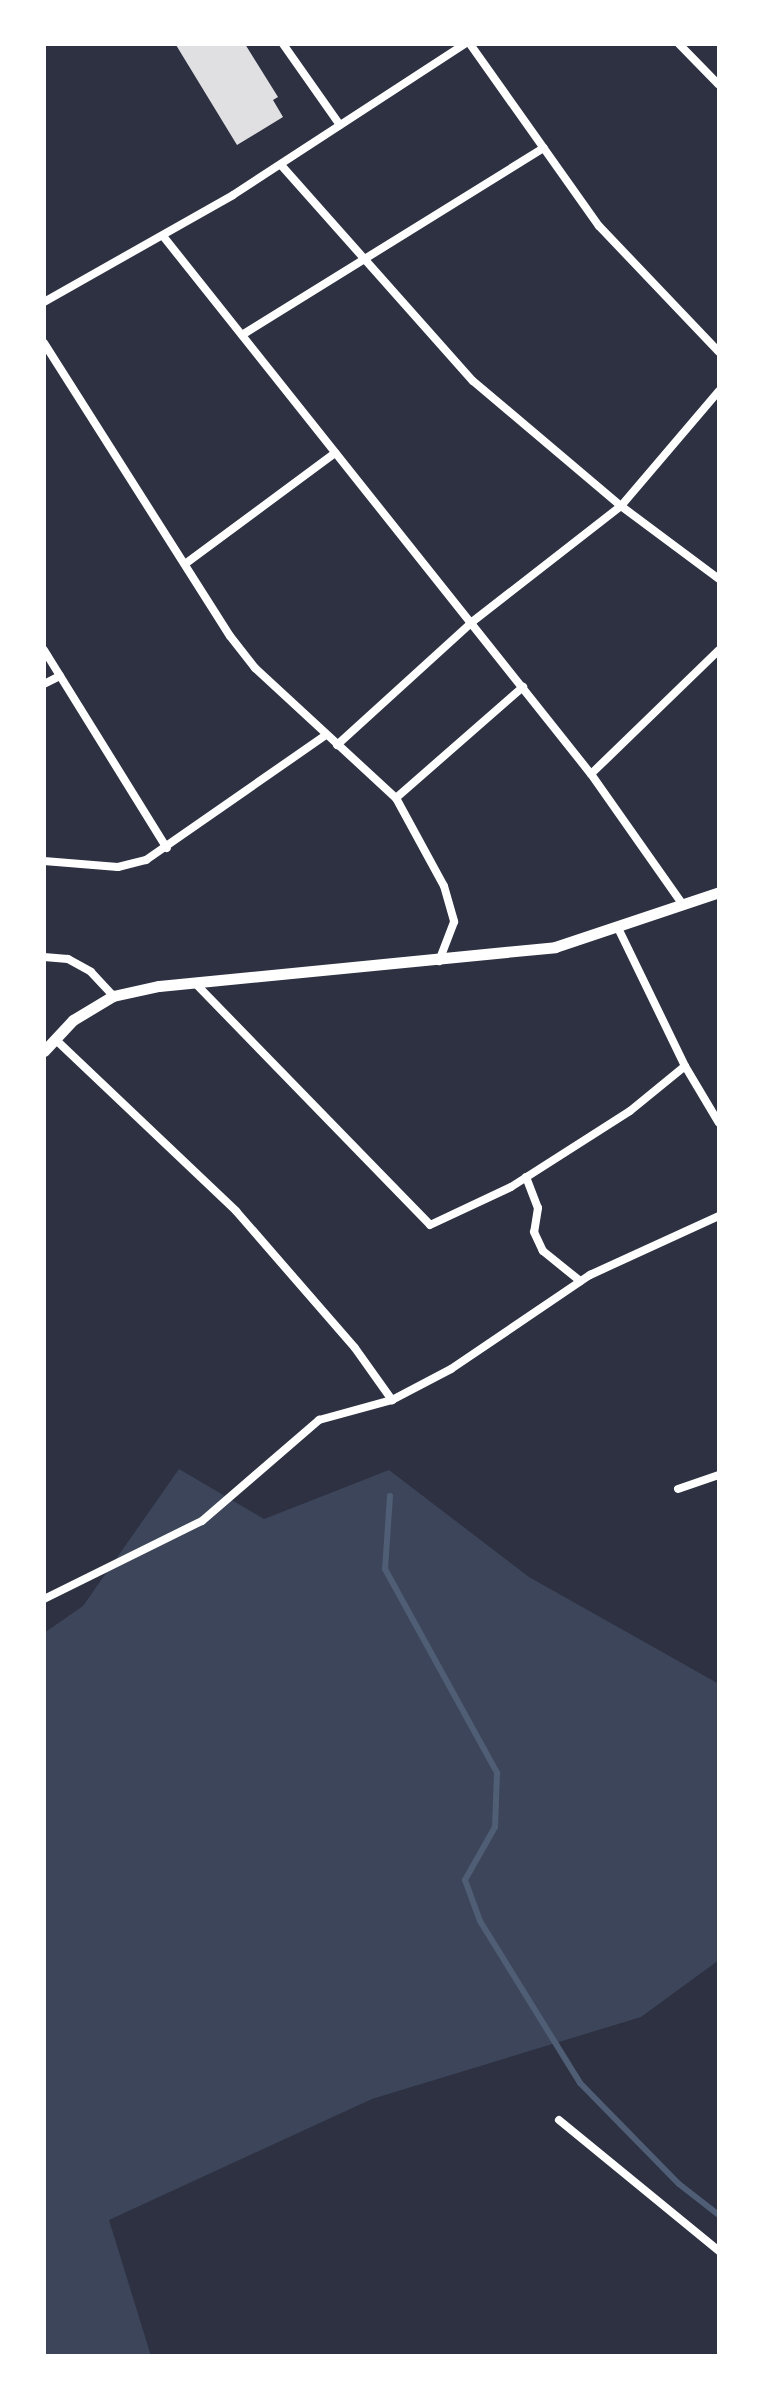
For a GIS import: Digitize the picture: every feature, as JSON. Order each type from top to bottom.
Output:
[{"type":"street","points":[[283,44],[340,125]]},
{"type":"street","points":[[44,302],[163,236],[281,165],[468,44],[599,226],[719,352]]},
{"type":"street","points":[[679,44],[719,84]]},
{"type":"street","points":[[242,335],[544,148]]},
{"type":"street","points":[[281,165],[473,381],[621,506],[719,579]]},
{"type":"street","points":[[163,236],[591,774],[681,902]]},
{"type":"street","points":[[44,343],[255,668],[396,798],[444,886],[454,922],[438,962]]},
{"type":"street","points":[[337,745],[472,622],[621,506],[719,391]]},
{"type":"street","points":[[185,564],[335,453]]},
{"type":"street","points":[[44,650],[167,848]]},
{"type":"street","points":[[591,774],[719,650]]},
{"type":"street","points":[[44,684],[60,676]]},
{"type":"street","points":[[396,798],[523,687]]},
{"type":"street","points":[[44,861],[118,867],[167,848],[326,735]]},
{"type":"street","points":[[44,1051],[73,1020],[113,996],[195,983],[438,962],[555,947],[618,928],[681,902],[719,892]]},
{"type":"street","points":[[618,928],[685,1066],[719,1123]]},
{"type":"street","points":[[44,957],[68,959],[91,972],[113,996]]},
{"type":"street","points":[[195,983],[430,1225],[526,1177],[630,1111],[685,1066]]},
{"type":"street","points":[[55,1039],[236,1211],[355,1348],[392,1400]]},
{"type":"street","points":[[526,1177],[538,1208],[534,1232],[543,1251],[580,1281]]},
{"type":"street","points":[[44,1599],[202,1521],[319,1420],[392,1400],[451,1369],[580,1281],[719,1216]]},
{"type":"street","points":[[678,1489],[719,1475]]},
{"type":"street","points":[[559,2120],[719,2251]]},
{"type":"shaded area","points":[[179,1469],[264,1519],[389,1470],[529,1577],[719,1684],[719,1960],[641,2017],[372,2099],[109,2220],[151,2356],[44,2356],[44,1633],[83,1606]]},
{"type":"building","points":[[245,44],[278,97],[273,100],[283,117],[237,145],[176,45]]},
{"type":"waterway","points":[[390,1496],[385,1569],[497,1773],[495,1827],[465,1880],[480,1921],[580,2083],[679,2184],[719,2215]]}]
